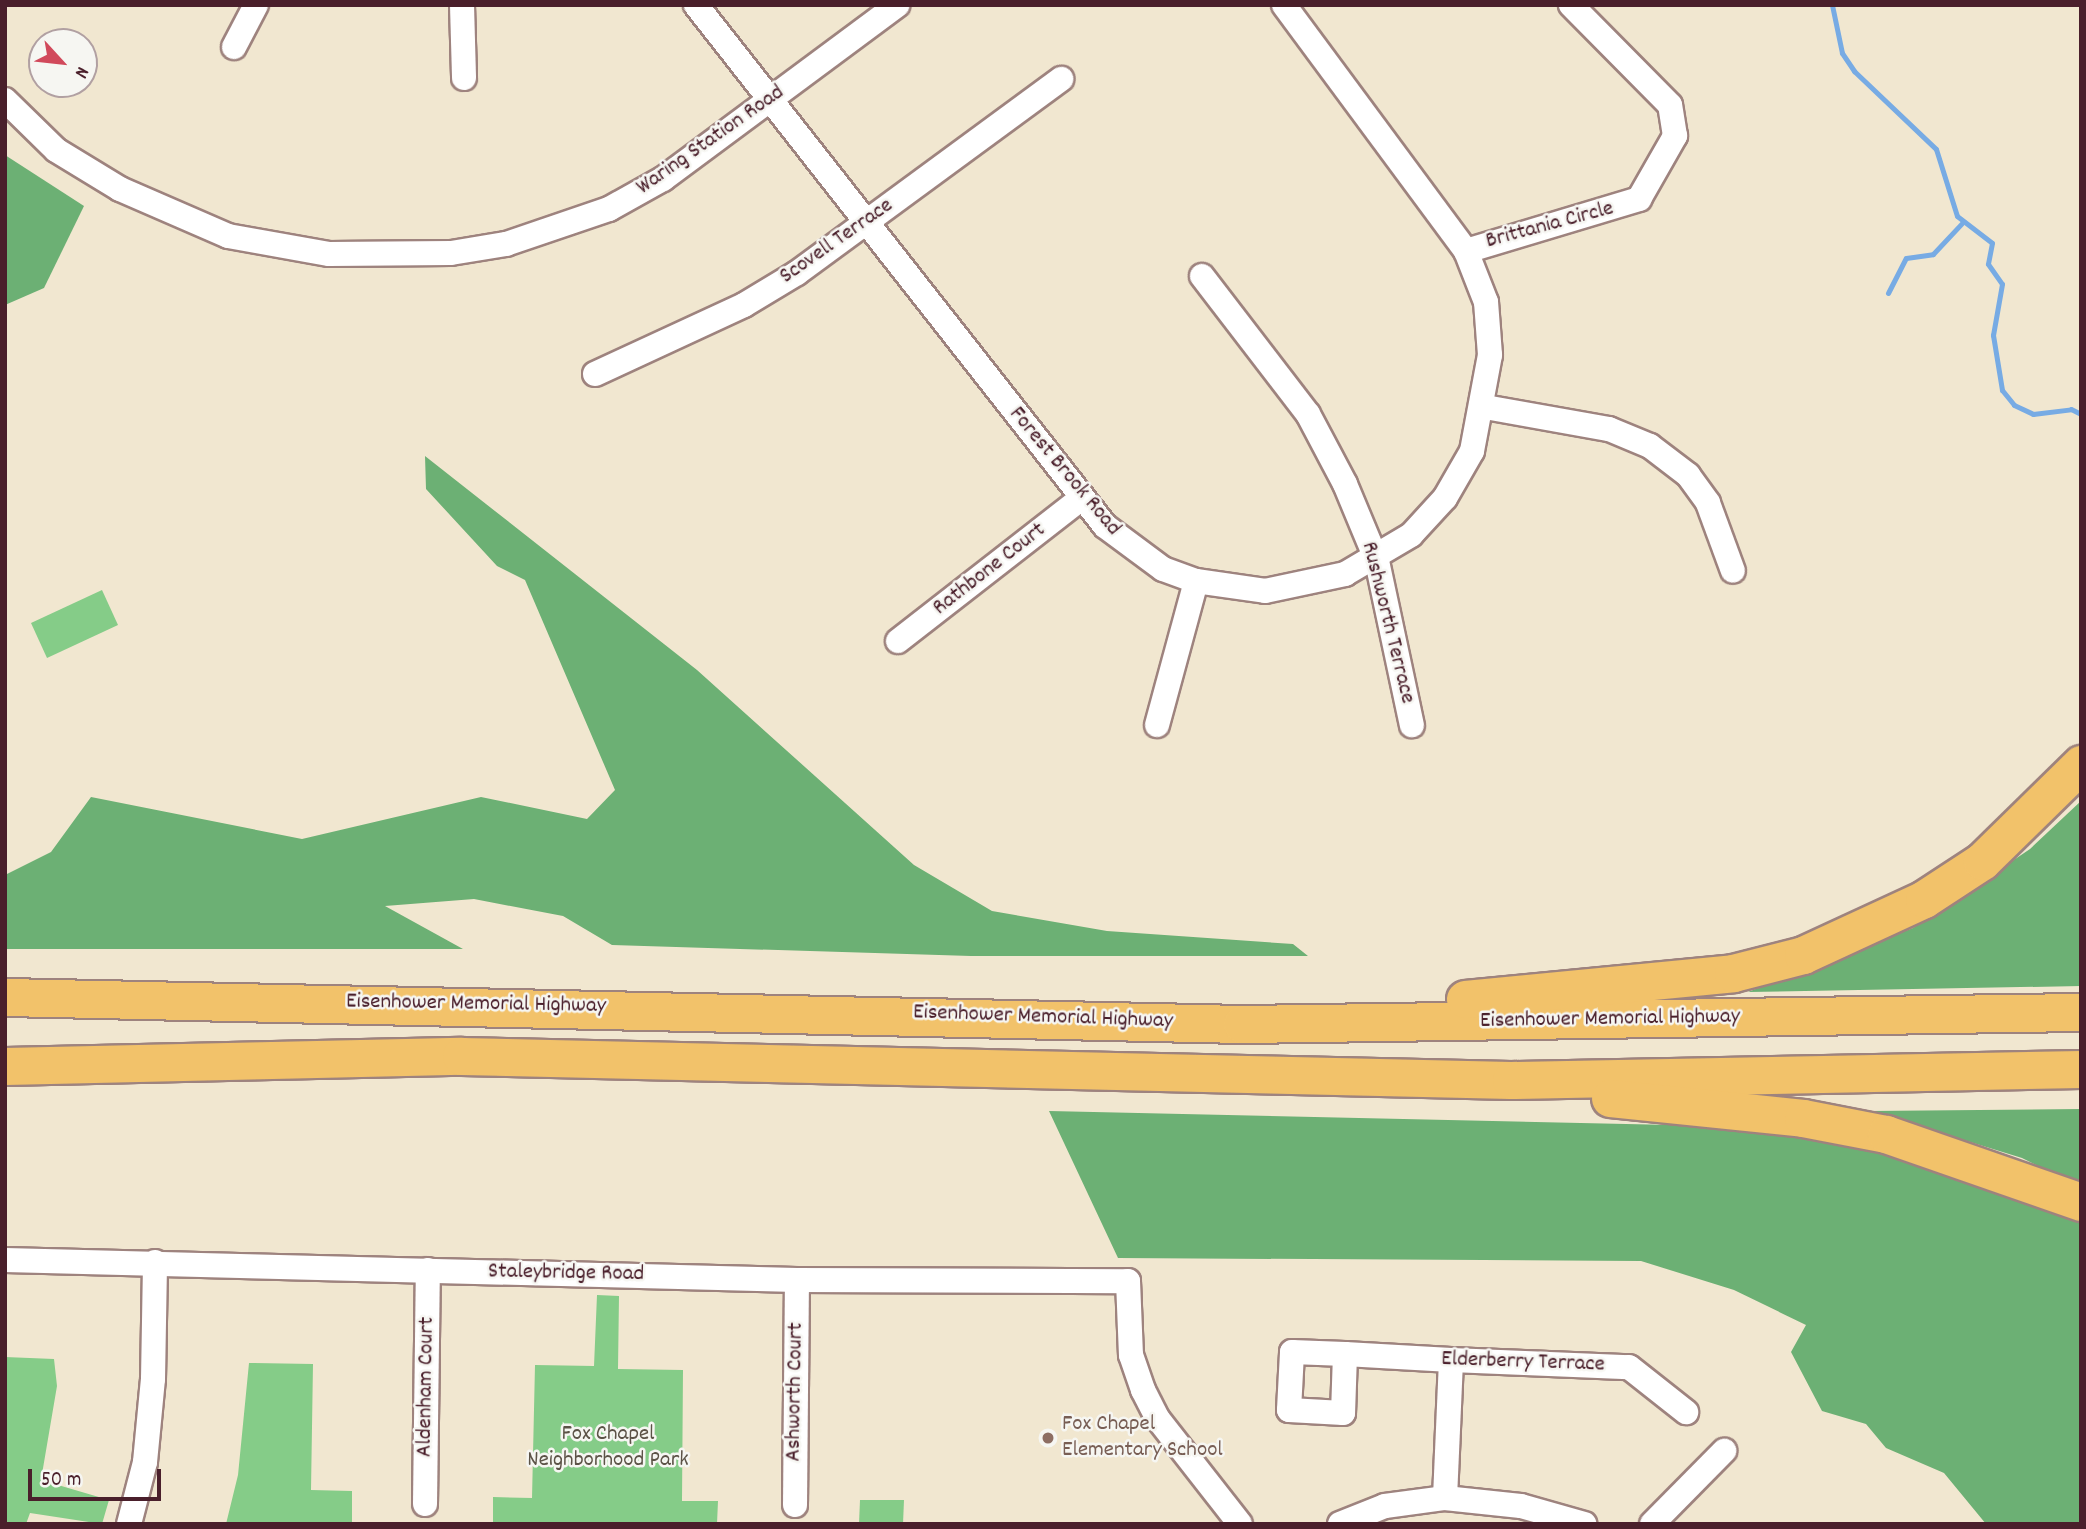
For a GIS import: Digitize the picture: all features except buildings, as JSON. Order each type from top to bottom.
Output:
[{"type":"highway","points":[[1135,1020],[1510,996],[1733,973],[1803,955],[1924,899],[1982,861],[2081,764]]},
{"type":"highway","name":"Eisenhower Memorial Highway","points":[[5,998],[1242,1024],[2081,1012]]},
{"type":"highway","points":[[5,1066],[461,1056],[1432,1079],[2081,1069]]},
{"type":"highway","points":[[1432,1079],[1844,1126],[2010,1174],[2081,1202]]},
{"type":"street","points":[[234,47],[256,5]]},
{"type":"street","points":[[462,5],[464,78]]},
{"type":"street","name":"Forest Brook Road","points":[[695,5],[1082,498],[1132,550],[1195,582],[1265,591],[1377,561],[1445,498],[1472,451],[1485,407],[1490,355],[1486,302],[1466,251],[1284,5]]},
{"type":"street","name":"Waring Station Road","points":[[5,100],[56,150],[138,200],[267,246],[389,257],[506,244],[609,209],[663,179],[897,5]]},
{"type":"street","name":"Brittania Circle","points":[[1466,251],[1639,199],[1675,136],[1670,104],[1571,5]]},
{"type":"street","name":"Scovell Terrace","points":[[595,374],[744,305],[865,224],[1061,79]]},
{"type":"street","name":"Rushworth Terrace","points":[[1202,276],[1308,414],[1377,561],[1412,725]]},
{"type":"street","points":[[1485,407],[1609,429],[1650,446],[1688,475],[1708,503],[1733,571]]},
{"type":"street","name":"Rathbone Court","points":[[898,641],[1082,498]]},
{"type":"street","points":[[1157,725],[1195,582]]},
{"type":"street","name":"Staleybridge Road","points":[[5,1260],[797,1280],[1128,1280],[1132,1355],[1143,1390],[1240,1524]]},
{"type":"street","points":[[129,1524],[145,1462],[153,1379],[155,1262]]},
{"type":"street","name":"Aldenham Court","points":[[425,1504],[428,1270]]},
{"type":"street","name":"Ashworth Court","points":[[795,1505],[797,1280]]},
{"type":"street","name":"Elderberry Terrace","points":[[1345,1354],[1629,1367],[1686,1412]]},
{"type":"street","points":[[1445,1498],[1451,1360]]},
{"type":"street","points":[[1652,1524],[1724,1451]]},
{"type":"street","points":[[1340,1524],[1385,1506],[1445,1498],[1521,1506],[1584,1524]]},
{"type":"green space","points":[[5,155],[84,206],[44,288],[5,305]]},
{"type":"green space","points":[[425,456],[697,670],[914,865],[992,911],[1107,931],[1293,944],[1308,956],[971,956],[612,945],[563,916],[474,899],[385,906],[463,949],[5,949],[5,875],[51,852],[91,797],[302,839],[481,797],[587,819],[615,790],[525,580],[497,566],[426,489]]},
{"type":"green space","points":[[102,590],[118,625],[47,658],[31,623]]},
{"type":"green space","points":[[2081,801],[2081,986],[1748,992],[1913,928],[2030,849]]},
{"type":"green space","points":[[2081,1109],[2081,1187],[2022,1158],[1870,1111]]},
{"type":"green space","points":[[1049,1111],[1762,1127],[1897,1152],[2032,1199],[2081,1221],[2081,1524],[1986,1524],[1944,1473],[1886,1448],[1866,1424],[1822,1411],[1791,1352],[1806,1325],[1734,1290],[1641,1261],[1118,1258]]},
{"type":"green space","name":"Fox Chapel Neighborhood Park","points":[[597,1295],[619,1296],[618,1369],[683,1370],[682,1501],[718,1501],[717,1524],[493,1524],[493,1497],[532,1498],[535,1365],[594,1366]]},
{"type":"green space","points":[[5,1357],[54,1359],[57,1386],[41,1480],[109,1500],[102,1524],[30,1513],[26,1524],[5,1524]]},
{"type":"green space","points":[[249,1363],[313,1364],[311,1490],[352,1491],[352,1524],[226,1524],[238,1475]]},
{"type":"green space","points":[[860,1500],[904,1500],[903,1524],[859,1524]]},
{"type":"waterway","points":[[1832,5],[1842,53],[1854,71],[1936,149],[1957,216],[1992,243],[1988,264],[2002,284],[1993,335],[2002,390],[2014,405],[2033,414],[2071,409],[2081,414]]},
{"type":"waterway","points":[[1888,293],[1906,258],[1933,254],[1962,223]]},
{"type":"place","name":"Fox Chapel Elementary School","points":[[1048,1438]]}]
